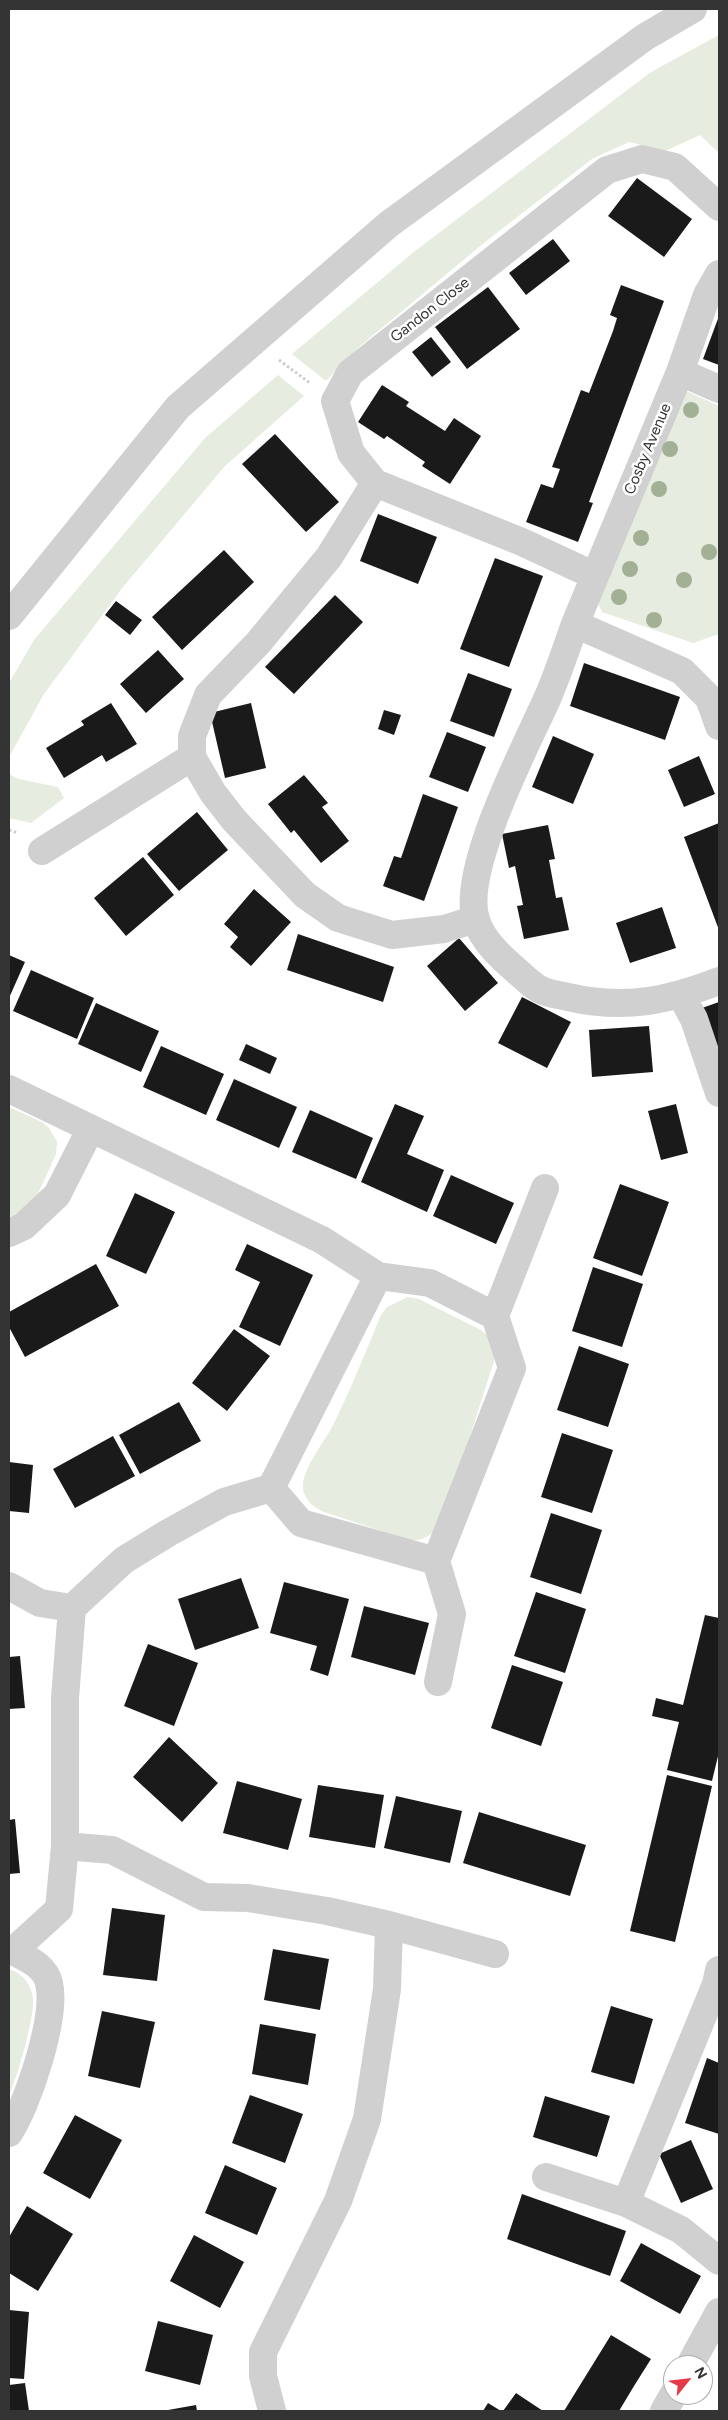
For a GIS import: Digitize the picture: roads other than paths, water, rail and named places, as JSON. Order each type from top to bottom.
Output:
[{"type":"street","points":[[9,616],[178,407],[388,224],[645,37],[693,9]]},
{"type":"street","name":"Gandon Close","points":[[375,483],[351,453],[336,401],[350,373],[607,170],[642,159],[675,167],[719,207]]},
{"type":"street","name":"Cosby Avenue","points":[[476,919],[474,884],[495,814],[548,697],[575,624],[680,372],[707,295],[719,274]]},
{"type":"street","points":[[680,372],[719,389]]},
{"type":"street","points":[[595,576],[522,542],[375,483],[329,557],[258,643],[208,695],[192,736],[192,757],[213,793],[234,820],[305,895],[338,918],[392,935],[444,929],[476,919],[493,948],[538,990],[580,1000],[627,1004],[681,995],[719,981]]},
{"type":"street","points":[[575,624],[682,671],[709,698],[719,726]]},
{"type":"street","points":[[42,850],[192,757]]},
{"type":"street","points":[[681,995],[694,1019],[719,1093]]},
{"type":"street","points":[[9,1089],[90,1130],[322,1240],[378,1276],[430,1283],[496,1316]]},
{"type":"street","points":[[9,1233],[24,1226],[57,1195],[90,1130]]},
{"type":"street","points":[[438,1682],[452,1614],[436,1561],[512,1368],[496,1316],[545,1188]]},
{"type":"street","points":[[9,2133],[19,2117],[35,2071],[50,2012],[49,1982],[38,1965],[11,1952],[59,1909],[65,1846],[65,1698],[72,1608],[124,1560],[161,1537],[224,1502],[271,1488],[378,1276]]},
{"type":"street","points":[[271,1488],[301,1523],[436,1561]]},
{"type":"street","points":[[9,1586],[40,1603],[72,1608]]},
{"type":"street","points":[[65,1846],[112,1850],[204,1897],[248,1898],[327,1911],[388,1925],[495,1954]]},
{"type":"street","points":[[272,2411],[263,2376],[263,2352],[338,2201],[367,2119],[387,1989],[388,1925]]},
{"type":"street","points":[[626,2203],[718,1980]]},
{"type":"street","points":[[546,2177],[626,2203],[681,2230],[719,2261]]},
{"type":"street","points":[[695,2355],[719,2312]]}]
